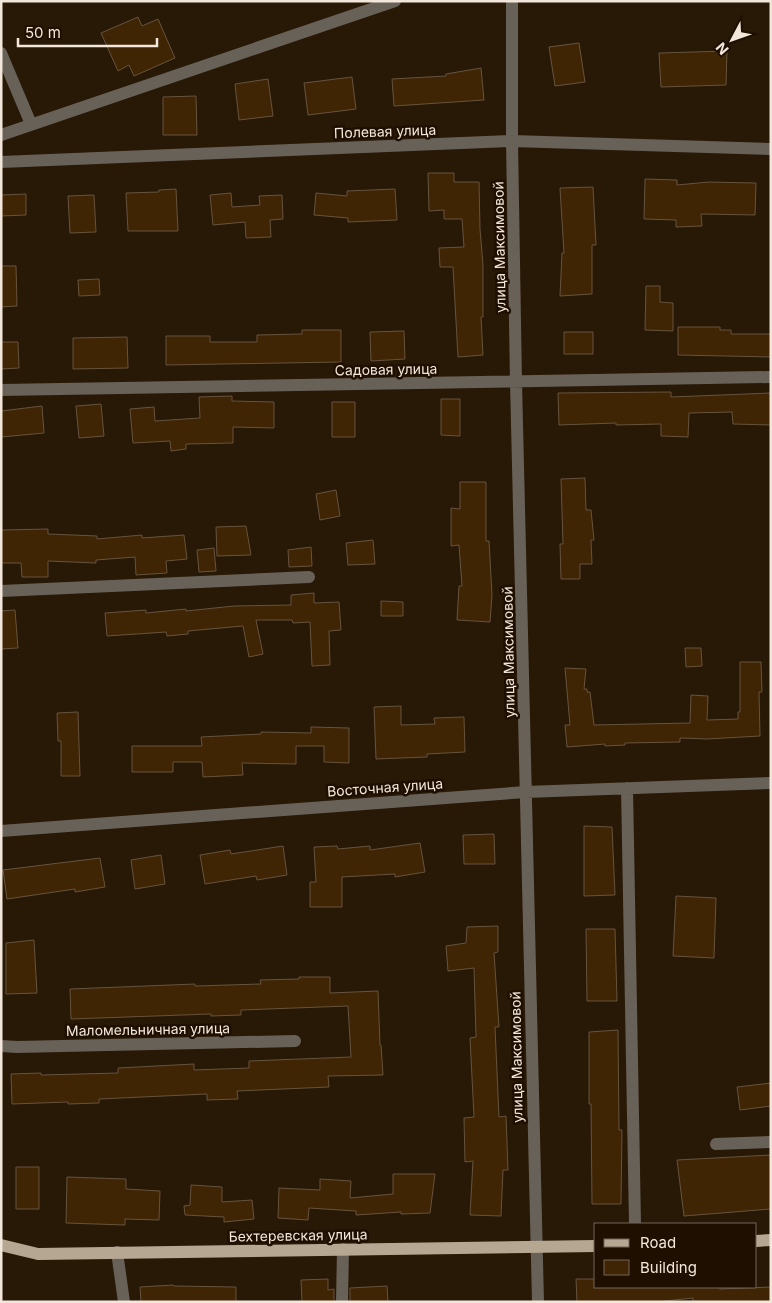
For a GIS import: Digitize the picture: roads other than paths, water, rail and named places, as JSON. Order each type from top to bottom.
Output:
[{"type":"main road","points":[[757,1240],[771,1240]]},
{"type":"main road","name":"Бехтеревская улица","points":[[1,1245],[38,1254],[594,1246]]},
{"type":"street","points":[[1,135],[394,1]]},
{"type":"street","name":"улица Максимовой","points":[[512,1],[516,382],[535,1247],[538,1302]]},
{"type":"street","points":[[1,53],[31,124]]},
{"type":"street","name":"Полевая улица","points":[[1,162],[512,141],[771,149]]},
{"type":"street","name":"Садовая улица","points":[[1,390],[771,377]]},
{"type":"street","points":[[1,591],[309,578]]},
{"type":"street","name":"Восточная улица","points":[[1,830],[526,792],[771,783]]},
{"type":"street","points":[[627,788],[635,1223]]},
{"type":"street","name":"Маломельничная улица","points":[[1,1046],[295,1041]]},
{"type":"street","points":[[716,1144],[771,1142]]},
{"type":"street","points":[[342,1302],[343,1249]]},
{"type":"street","points":[[117,1252],[124,1302]]}]
